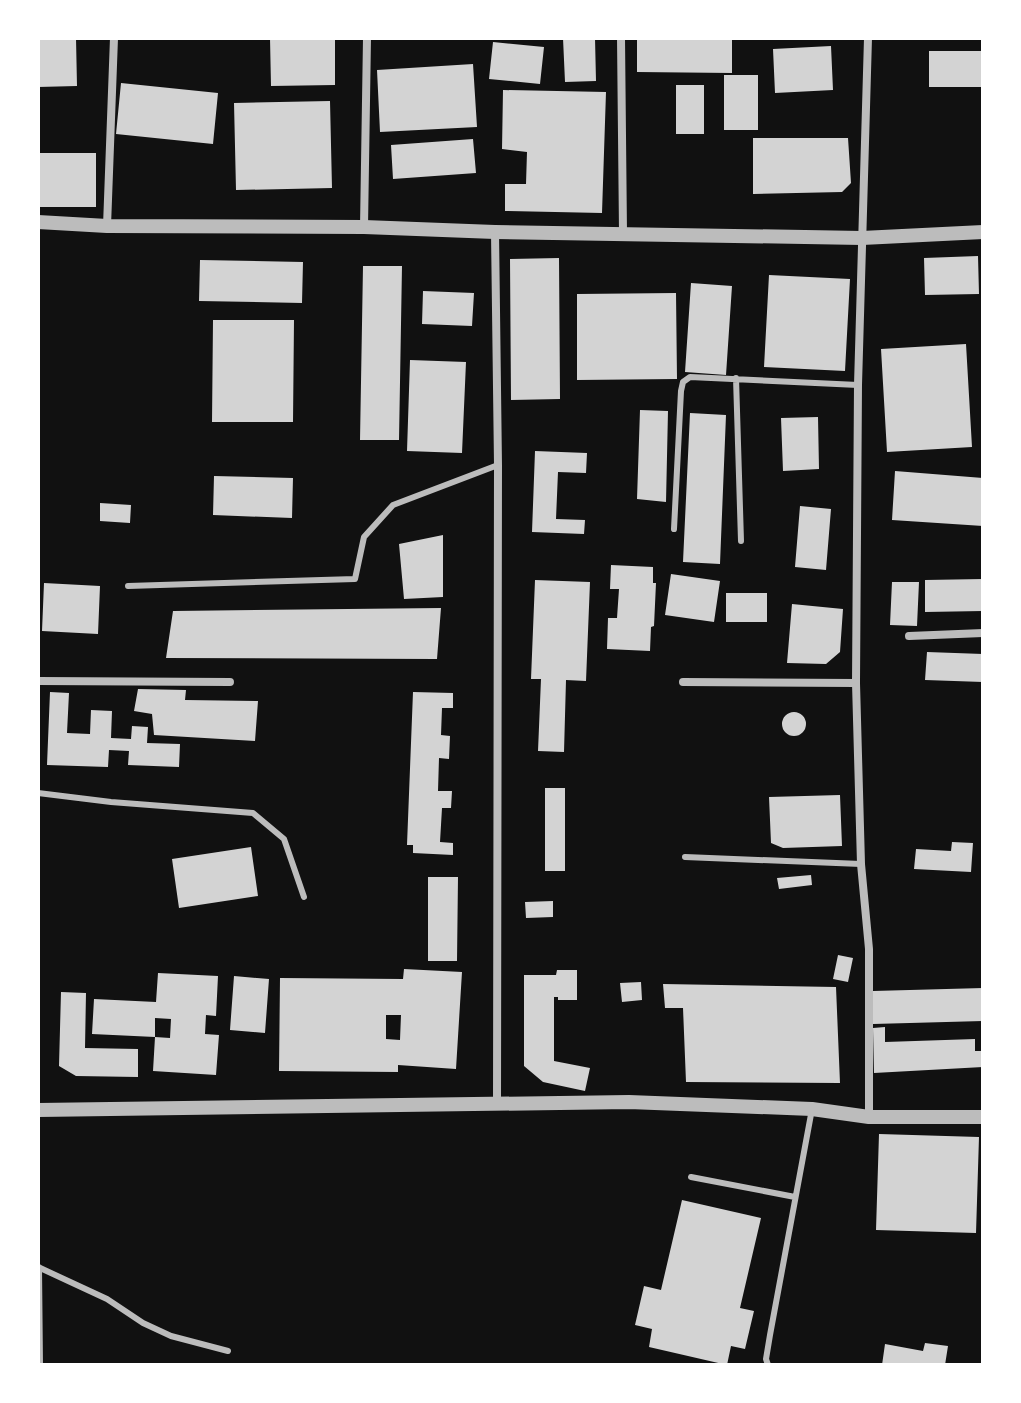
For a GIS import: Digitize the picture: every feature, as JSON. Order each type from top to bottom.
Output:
[{"type":"street","points":[[107,226],[114,38]]},
{"type":"street","points":[[364,227],[367,38]]},
{"type":"street","points":[[621,38],[623,233]]},
{"type":"street","points":[[868,38],[858,385],[856,683],[861,864],[869,949],[869,1117]]},
{"type":"street","points":[[38,222],[107,226],[364,227],[862,238],[983,232]]},
{"type":"street","points":[[495,232],[498,465],[497,1105]]},
{"type":"street","points":[[909,636],[983,633]]},
{"type":"street","points":[[38,681],[230,682]]},
{"type":"street","points":[[683,682],[856,683]]},
{"type":"street","points":[[38,1110],[629,1102],[812,1109],[869,1117],[983,1117]]},
{"type":"street","points":[[38,1268],[39,1365]]},
{"type":"lane","points":[[674,529],[683,382],[690,377],[858,385]]},
{"type":"lane","points":[[736,378],[741,541]]},
{"type":"lane","points":[[128,586],[355,579],[364,537],[393,505],[498,465]]},
{"type":"lane","points":[[38,793],[253,813],[284,839],[304,897]]},
{"type":"lane","points":[[685,857],[861,864]]},
{"type":"lane","points":[[768,1365],[770,1335],[812,1109]]},
{"type":"lane","points":[[691,1177],[795,1197]]},
{"type":"lane","points":[[38,1268],[107,1299],[143,1323],[171,1336],[228,1351]]},
{"type":"building","points":[[38,38],[76,38],[77,86],[38,87]]},
{"type":"building","points":[[270,38],[335,38],[335,85],[271,86]]},
{"type":"building","points":[[563,38],[595,38],[596,81],[565,82]]},
{"type":"building","points":[[637,38],[732,38],[732,73],[637,72]]},
{"type":"building","points":[[493,42],[544,47],[540,84],[489,79]]},
{"type":"building","points":[[831,46],[833,90],[775,93],[773,49]]},
{"type":"building","points":[[929,51],[983,51],[983,87],[929,87]]},
{"type":"building","points":[[473,64],[477,127],[380,132],[377,70]]},
{"type":"building","points":[[724,75],[758,75],[758,130],[724,130]]},
{"type":"building","points":[[121,83],[218,93],[213,144],[116,134]]},
{"type":"building","points":[[676,85],[704,85],[704,134],[676,134]]},
{"type":"building","points":[[503,90],[606,92],[602,213],[505,211],[505,184],[526,184],[527,152],[502,149]]},
{"type":"building","points":[[330,101],[332,188],[236,190],[234,103]]},
{"type":"building","points":[[753,138],[848,138],[851,183],[842,192],[753,194]]},
{"type":"building","points":[[473,139],[476,173],[393,179],[391,145]]},
{"type":"building","points":[[38,153],[96,153],[96,207],[38,207]]},
{"type":"building","points":[[978,256],[979,294],[925,295],[924,258]]},
{"type":"building","points":[[559,258],[560,399],[511,400],[510,259]]},
{"type":"building","points":[[200,260],[303,262],[302,303],[199,301]]},
{"type":"building","points":[[363,266],[402,266],[399,440],[360,440]]},
{"type":"building","points":[[769,275],[850,279],[845,371],[764,367]]},
{"type":"building","points":[[691,283],[732,286],[726,375],[685,372]]},
{"type":"building","points":[[423,291],[474,293],[472,326],[422,324]]},
{"type":"building","points":[[676,293],[677,379],[577,380],[577,294]]},
{"type":"building","points":[[213,320],[294,320],[293,422],[212,422]]},
{"type":"building","points":[[966,344],[972,447],[887,452],[881,349]]},
{"type":"building","points":[[410,360],[466,362],[462,453],[407,451]]},
{"type":"building","points":[[640,410],[668,411],[666,502],[637,499]]},
{"type":"building","points":[[690,413],[726,415],[720,564],[683,562]]},
{"type":"building","points":[[818,417],[819,469],[783,471],[781,418]]},
{"type":"building","points":[[535,451],[587,453],[586,473],[558,472],[556,519],[585,520],[584,534],[532,532]]},
{"type":"building","points":[[895,471],[983,478],[983,526],[892,520]]},
{"type":"building","points":[[214,476],[293,478],[292,518],[213,515]]},
{"type":"building","points":[[100,503],[131,505],[130,523],[100,521]]},
{"type":"building","points":[[800,506],[831,509],[826,570],[795,567]]},
{"type":"building","points":[[443,535],[443,597],[404,599],[399,544]]},
{"type":"building","points":[[611,565],[653,567],[653,583],[656,583],[650,651],[607,649],[608,618],[617,618],[619,589],[610,589]]},
{"type":"building","points":[[671,574],[720,581],[714,622],[665,615]]},
{"type":"building","points":[[983,579],[983,611],[925,612],[925,580]]},
{"type":"building","points":[[535,580],[590,582],[586,681],[566,680],[564,752],[538,751],[541,679],[531,679]]},
{"type":"building","points":[[892,582],[919,582],[917,626],[890,625]]},
{"type":"building","points":[[44,583],[100,586],[98,634],[42,631]]},
{"type":"building","points":[[726,593],[767,593],[767,622],[726,622]]},
{"type":"building","points":[[792,604],[843,609],[840,652],[826,664],[787,663]]},
{"type":"building","points":[[441,608],[437,659],[166,658],[173,611]]},
{"type":"building","points":[[927,652],[983,654],[983,682],[925,680]]},
{"type":"building","points":[[138,689],[186,690],[185,700],[258,701],[255,741],[154,735],[152,714],[134,711]]},
{"type":"building","points":[[50,692],[69,693],[67,733],[90,734],[91,710],[112,711],[111,738],[131,739],[132,726],[148,727],[147,743],[180,744],[179,767],[128,765],[129,751],[109,750],[108,767],[47,765]]},
{"type":"building","points":[[413,692],[453,693],[453,708],[442,708],[441,735],[450,736],[449,759],[439,758],[438,791],[452,791],[451,808],[442,808],[440,842],[453,843],[453,855],[413,853],[413,845],[407,845]]},
{"type":"building","points":[[794,712],[803,715],[806,724],[803,733],[794,736],[785,733],[782,724],[785,715]]},
{"type":"building","points":[[545,788],[565,788],[565,871],[545,871]]},
{"type":"building","points":[[840,795],[842,846],[783,848],[771,843],[769,797]]},
{"type":"building","points":[[952,842],[973,843],[971,872],[914,869],[916,849],[951,851]]},
{"type":"building","points":[[251,847],[258,896],[179,908],[172,859]]},
{"type":"building","points":[[811,875],[812,885],[779,889],[777,878]]},
{"type":"building","points":[[428,877],[458,877],[457,961],[428,961]]},
{"type":"building","points":[[553,901],[553,917],[526,918],[525,902]]},
{"type":"building","points":[[838,955],[853,958],[848,982],[833,979]]},
{"type":"building","points":[[404,969],[462,972],[456,1069],[398,1065],[398,1072],[279,1071],[280,978],[403,979]],"holes":[[[386,1015],[401,1015],[400,1040],[386,1039]]]},
{"type":"building","points":[[557,970],[577,970],[577,1000],[558,1000],[554,997],[554,1061],[590,1068],[585,1091],[543,1082],[524,1066],[524,975],[556,975]]},
{"type":"building","points":[[158,973],[218,976],[216,1016],[206,1015],[205,1034],[219,1035],[216,1075],[153,1071],[155,1037],[92,1034],[94,999],[156,1002]],"holes":[[[155,1018],[171,1019],[170,1038],[155,1037]]]},
{"type":"building","points":[[234,976],[269,979],[265,1033],[230,1030]]},
{"type":"building","points":[[641,982],[642,1000],[622,1002],[620,983]]},
{"type":"building","points":[[663,984],[836,987],[840,1083],[686,1082],[683,1008],[665,1008]]},
{"type":"building","points":[[983,988],[983,1021],[873,1024],[873,991]]},
{"type":"building","points":[[61,992],[86,993],[85,1048],[138,1049],[138,1077],[76,1076],[59,1066]]},
{"type":"building","points":[[885,1027],[885,1042],[975,1039],[975,1051],[983,1051],[983,1067],[874,1073],[873,1028]]},
{"type":"building","points":[[879,1134],[979,1137],[976,1233],[876,1230]]},
{"type":"building","points":[[682,1200],[761,1218],[740,1308],[754,1311],[745,1349],[731,1346],[727,1365],[649,1347],[652,1329],[635,1325],[644,1286],[661,1290]]},
{"type":"building","points":[[925,1343],[948,1346],[945,1365],[882,1365],[885,1344],[923,1351]]}]
